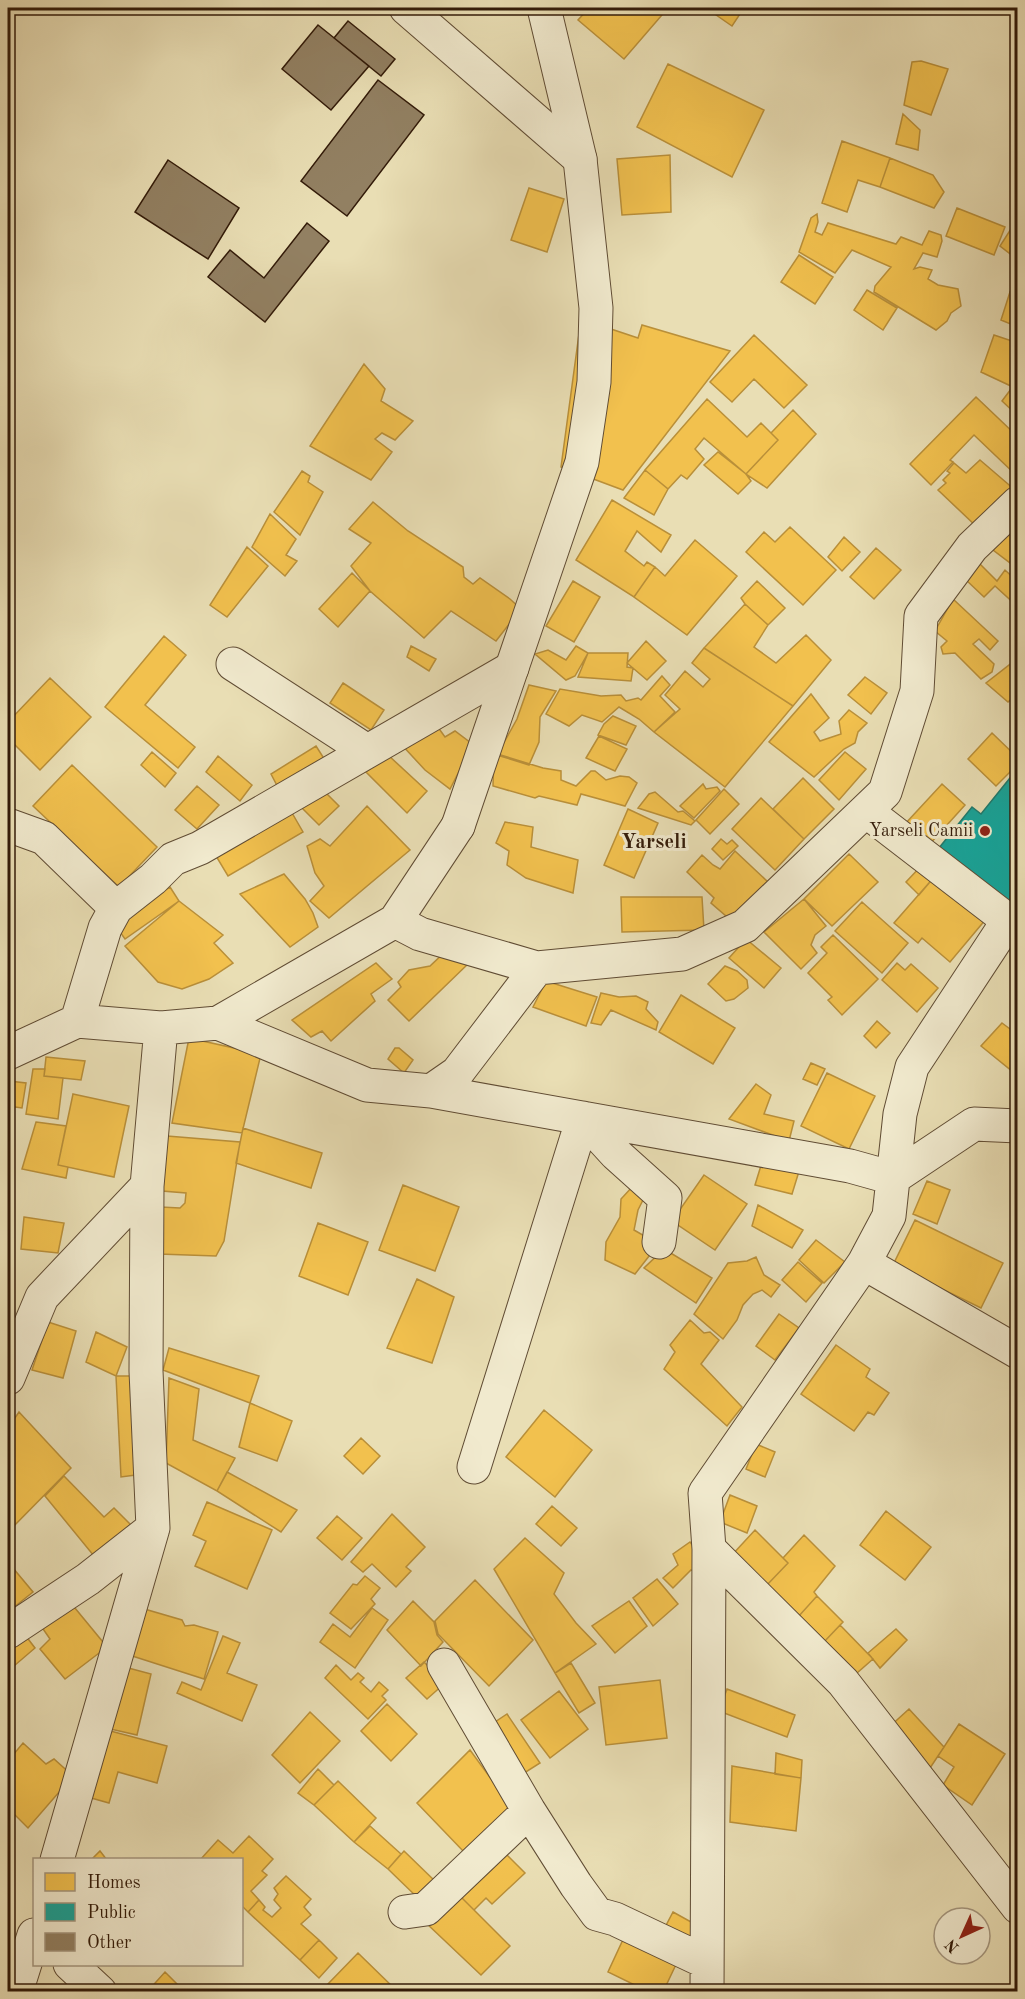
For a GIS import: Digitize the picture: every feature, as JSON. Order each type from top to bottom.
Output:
[{"type":"street","points":[[406,8],[580,159]]},
{"type":"street","points":[[8,1053],[77,1021],[161,1028],[218,1023],[394,921],[458,826],[582,462],[594,382],[596,308],[580,159],[543,8]]},
{"type":"street","points":[[394,921],[420,934],[537,968],[682,954],[745,926],[885,792],[917,691],[921,616],[972,547],[1017,503]]},
{"type":"street","points":[[233,664],[367,751]]},
{"type":"street","points":[[77,1021],[105,927],[116,908],[153,879],[173,859],[200,848],[512,668]]},
{"type":"street","points":[[706,1977],[709,1549],[705,1493],[864,1263],[889,1216],[900,1114],[912,1067],[1013,925],[866,811]]},
{"type":"street","points":[[8,825],[44,838],[116,908]]},
{"type":"street","points":[[431,1091],[457,1073],[537,968]]},
{"type":"street","points":[[218,1023],[367,1085],[431,1091],[850,1166],[893,1178],[974,1124],[1017,1126]]},
{"type":"street","points":[[58,1858],[153,1528],[146,1371],[147,1186],[161,1028]]},
{"type":"street","points":[[583,1118],[616,1154],[665,1198],[659,1242]]},
{"type":"street","points":[[474,1467],[583,1118]]},
{"type":"street","points":[[8,1378],[42,1296],[147,1186]]},
{"type":"street","points":[[864,1263],[1017,1352]]},
{"type":"street","points":[[8,1632],[88,1579],[153,1528]]},
{"type":"street","points":[[709,1549],[843,1682],[1017,1907]]},
{"type":"street","points":[[444,1665],[529,1811],[597,1914],[615,1919],[706,1977]]},
{"type":"street","points":[[405,1912],[426,1909],[529,1811]]},
{"type":"street","points":[[16,1992],[33,1938]]},
{"type":"street","points":[[71,1966],[100,1992]]},
{"type":"building: Homes","points":[[589,8],[668,8],[624,59],[578,20]]},
{"type":"building: Homes","points":[[693,8],[706,8],[702,14]]},
{"type":"building: Homes","points":[[706,8],[744,8],[732,26]]},
{"type":"building: Homes","points":[[921,61],[948,69],[931,115],[904,105],[912,62]]},
{"type":"building: Homes","points":[[668,64],[764,110],[732,177],[637,127]]},
{"type":"building: Homes","points":[[903,114],[920,130],[918,150],[896,144]]},
{"type":"building: Homes","points":[[842,141],[890,158],[880,187],[858,180],[847,212],[822,203]]},
{"type":"building: Homes","points":[[670,155],[671,212],[622,215],[617,159]]},
{"type":"building: Homes","points":[[890,158],[933,175],[944,192],[934,208],[880,187]]},
{"type":"building: Homes","points":[[529,188],[564,199],[547,252],[511,240]]},
{"type":"building: Homes","points":[[957,208],[1005,227],[994,255],[946,236]]},
{"type":"building: Homes","points":[[817,214],[818,222],[815,232],[822,235],[828,223],[896,244],[901,237],[922,245],[929,231],[941,235],[942,241],[937,257],[923,253],[914,269],[920,267],[932,270],[928,279],[938,285],[958,289],[961,306],[951,313],[947,321],[936,330],[874,292],[875,286],[891,267],[852,250],[835,273],[799,252],[811,218]]},
{"type":"building: Homes","points":[[1018,218],[1018,260],[1000,246]]},
{"type":"building: Homes","points":[[799,255],[833,277],[815,304],[781,282]]},
{"type":"building: Homes","points":[[1018,283],[1018,327],[1001,320],[1010,292]]},
{"type":"building: Homes","points":[[867,290],[897,308],[883,330],[854,310]]},
{"type":"building: Homes","points":[[581,319],[638,338],[642,325],[730,351],[623,490],[561,467]]},
{"type":"building: Homes","points":[[754,335],[807,385],[784,408],[754,379],[732,402],[710,382]]},
{"type":"building: Homes","points":[[994,335],[1018,343],[1018,382],[1013,387],[981,372]]},
{"type":"building: Homes","points":[[364,364],[385,389],[381,401],[413,421],[395,440],[382,433],[375,439],[392,452],[371,480],[310,446]]},
{"type":"building: Homes","points":[[1018,388],[1018,416],[1002,401],[1011,389]]},
{"type":"building: Homes","points":[[976,397],[1018,437],[1018,477],[974,435],[950,460],[953,462],[931,485],[910,464]]},
{"type":"building: Homes","points":[[707,399],[747,437],[761,423],[778,440],[746,474],[704,438],[695,449],[704,459],[687,479],[681,475],[668,489],[645,470]]},
{"type":"building: Homes","points":[[793,410],[816,434],[767,488],[746,474],[778,440],[771,433]]},
{"type":"building: Homes","points":[[718,452],[746,474],[751,481],[738,494],[704,465]]},
{"type":"building: Homes","points":[[980,460],[1015,490],[978,528],[938,490],[946,483],[943,480],[950,473],[947,471],[954,463],[966,473]]},
{"type":"building: Homes","points":[[645,470],[668,489],[654,515],[624,498]]},
{"type":"building: Homes","points":[[302,471],[310,476],[308,482],[323,492],[300,535],[274,512]]},
{"type":"building: Homes","points":[[612,500],[671,535],[661,552],[637,531],[625,551],[644,566],[647,562],[655,567],[634,597],[576,560]]},
{"type":"building: Homes","points":[[373,502],[408,531],[463,567],[464,577],[473,584],[480,578],[521,609],[496,641],[451,611],[424,638],[370,591],[351,566],[371,543],[349,529]]},
{"type":"building: Homes","points":[[1018,511],[1018,569],[985,544]]},
{"type":"building: Homes","points":[[270,514],[296,539],[286,555],[297,561],[285,576],[252,547]]},
{"type":"building: Homes","points":[[790,527],[836,570],[803,605],[746,552],[764,532],[775,542]]},
{"type":"building: Homes","points":[[844,537],[860,552],[842,571],[828,557]]},
{"type":"building: Homes","points":[[695,540],[737,576],[687,635],[634,597],[655,567],[665,576]]},
{"type":"building: Homes","points":[[247,547],[268,566],[227,617],[210,605]]},
{"type":"building: Homes","points":[[876,548],[901,570],[874,599],[850,577]]},
{"type":"building: Homes","points":[[979,563],[997,581],[1005,570],[1018,582],[1017,606],[995,586],[984,597],[964,578]]},
{"type":"building: Homes","points":[[352,573],[370,591],[338,627],[319,609]]},
{"type":"building: Homes","points":[[573,581],[600,597],[574,642],[546,626]]},
{"type":"building: Homes","points":[[757,581],[785,608],[768,625],[741,598]]},
{"type":"building: Homes","points":[[953,599],[998,641],[990,650],[979,639],[973,644],[994,664],[992,672],[981,679],[955,653],[943,654],[941,647],[947,641],[935,631]]},
{"type":"building: Homes","points":[[745,604],[768,625],[754,647],[776,663],[806,635],[831,660],[793,706],[704,648]]},
{"type":"building: Homes","points":[[164,636],[186,655],[145,705],[195,747],[178,768],[105,707]]},
{"type":"building: Homes","points":[[646,641],[666,661],[647,680],[627,663]]},
{"type":"building: Homes","points":[[411,646],[436,659],[429,671],[407,657]]},
{"type":"building: Homes","points":[[576,646],[588,653],[575,676],[566,680],[535,654],[548,650],[566,660]]},
{"type":"building: Homes","points":[[704,648],[793,706],[725,787],[654,732],[680,709],[665,695],[685,671],[703,687],[710,679],[692,663]]},
{"type":"building: Homes","points":[[588,653],[628,653],[627,667],[633,668],[631,681],[578,677]]},
{"type":"building: Homes","points":[[1018,658],[1018,693],[1008,702],[986,683]]},
{"type":"building: Homes","points":[[662,676],[670,685],[660,696],[675,712],[654,732],[639,719],[619,707],[602,722],[582,715],[569,726],[546,714],[560,689],[601,696],[621,695],[626,701],[638,698],[641,700]]},
{"type":"building: Homes","points":[[865,677],[887,693],[871,714],[848,695]]},
{"type":"building: Homes","points":[[50,678],[91,717],[40,770],[8,738],[8,722]]},
{"type":"building: Homes","points":[[343,683],[384,710],[371,730],[330,703]]},
{"type":"building: Homes","points":[[529,685],[556,691],[540,717],[539,742],[529,765],[497,755],[517,719]]},
{"type":"building: Homes","points":[[811,694],[829,718],[814,732],[820,741],[841,734],[839,721],[849,710],[867,723],[858,732],[855,743],[844,749],[814,777],[769,742]]},
{"type":"building: Homes","points":[[613,716],[636,726],[626,745],[598,735],[604,724]]},
{"type":"building: Homes","points":[[432,719],[445,737],[455,731],[471,743],[450,789],[425,770],[401,744]]},
{"type":"building: Homes","points":[[992,733],[1018,758],[1018,764],[996,786],[968,759]]},
{"type":"building: Homes","points":[[599,736],[627,749],[615,771],[586,758]]},
{"type":"building: Homes","points":[[316,746],[330,768],[282,795],[271,774]]},
{"type":"building: Homes","points":[[152,752],[176,773],[165,787],[141,765]]},
{"type":"building: Homes","points":[[845,752],[866,769],[839,800],[819,780]]},
{"type":"building: Homes","points":[[494,753],[561,771],[561,780],[576,786],[591,771],[595,771],[606,780],[620,776],[629,777],[637,783],[625,806],[581,794],[577,805],[539,796],[535,798],[493,786]]},
{"type":"building: Homes","points":[[388,755],[427,791],[407,813],[366,772]]},
{"type":"building: Homes","points":[[218,756],[252,785],[240,801],[206,772]]},
{"type":"building: Homes","points":[[72,765],[157,847],[119,887],[33,806]]},
{"type":"building: Homes","points":[[803,778],[834,809],[804,839],[773,809]]},
{"type":"building: Homes","points":[[703,784],[706,789],[717,787],[720,791],[694,818],[680,806]]},
{"type":"building: Homes","points":[[942,784],[965,805],[928,846],[905,824]]},
{"type":"building: Homes","points":[[318,785],[339,806],[319,825],[298,804]]},
{"type":"building: Homes","points":[[197,786],[219,805],[197,829],[175,810]]},
{"type":"building: Homes","points":[[724,789],[739,804],[710,834],[696,820]]},
{"type":"building: Homes","points":[[655,792],[678,812],[683,811],[695,821],[691,825],[638,808],[649,794]]},
{"type":"building: Homes","points":[[761,798],[804,839],[775,870],[732,829]]},
{"type":"building: Homes","points":[[288,806],[303,832],[228,876],[213,851]]},
{"type":"building: Homes","points":[[367,806],[410,850],[329,918],[310,901],[324,886],[315,873],[307,846],[320,839],[330,846]]},
{"type":"building: Homes","points":[[628,809],[658,823],[634,878],[604,865]]},
{"type":"building: Homes","points":[[505,822],[533,827],[531,847],[578,860],[573,893],[526,878],[507,865],[509,851],[496,843]]},
{"type":"building: Homes","points":[[721,839],[727,844],[732,840],[738,846],[723,860],[712,849]]},
{"type":"building: Homes","points":[[735,851],[768,882],[732,917],[726,916],[711,903],[714,898],[687,872],[702,855],[720,869]]},
{"type":"building: Homes","points":[[849,854],[878,882],[832,926],[804,899]]},
{"type":"building: Homes","points":[[922,865],[935,876],[919,895],[906,882]]},
{"type":"building: Homes","points":[[284,874],[305,899],[318,927],[290,947],[240,894]]},
{"type":"building: Homes","points":[[935,876],[986,919],[950,962],[922,938],[918,943],[894,923]]},
{"type":"building: Homes","points":[[170,887],[179,901],[125,939],[115,925]]},
{"type":"building: Homes","points":[[621,897],[702,897],[704,930],[622,932]]},
{"type":"building: Homes","points":[[804,899],[826,926],[815,935],[811,945],[817,953],[801,969],[764,932]]},
{"type":"building: Homes","points":[[179,901],[223,935],[214,943],[233,963],[209,979],[182,989],[158,982],[125,946]]},
{"type":"building: Homes","points":[[862,902],[908,943],[882,973],[835,931]]},
{"type":"building: Homes","points":[[833,935],[878,979],[842,1015],[828,1000],[832,997],[808,973],[827,953],[821,947]]},
{"type":"building: Homes","points":[[746,939],[781,968],[764,988],[729,958]]},
{"type":"building: Homes","points":[[446,951],[470,962],[409,1021],[388,1000],[401,987],[398,982],[409,970],[430,966]]},
{"type":"building: Homes","points":[[376,963],[392,979],[371,994],[375,1001],[331,1041],[322,1031],[311,1037],[292,1020]]},
{"type":"building: Homes","points":[[897,963],[905,970],[911,964],[938,988],[917,1012],[882,980]]},
{"type":"building: Homes","points":[[725,966],[737,971],[747,980],[748,988],[734,999],[726,1001],[708,984]]},
{"type":"building: Homes","points":[[546,981],[597,997],[586,1026],[533,1007]]},
{"type":"building: Homes","points":[[601,993],[619,997],[636,996],[648,1002],[646,1009],[658,1022],[656,1030],[611,1010],[601,1025],[591,1023]]},
{"type":"building: Homes","points":[[681,995],[735,1028],[713,1064],[659,1032]]},
{"type":"building: Homes","points":[[877,1021],[890,1033],[876,1048],[864,1036]]},
{"type":"building: Homes","points":[[1002,1023],[1018,1035],[1018,1076],[981,1046]]},
{"type":"building: Homes","points":[[189,1038],[261,1054],[242,1133],[172,1123]]},
{"type":"building: Homes","points":[[395,1048],[399,1048],[413,1060],[404,1073],[388,1059]]},
{"type":"building: Homes","points":[[46,1057],[85,1061],[81,1080],[44,1076]]},
{"type":"building: Homes","points":[[811,1063],[825,1069],[817,1085],[803,1079]]},
{"type":"building: Homes","points":[[33,1069],[45,1069],[44,1076],[63,1078],[58,1119],[26,1114]]},
{"type":"building: Homes","points":[[827,1073],[875,1096],[849,1149],[801,1126]]},
{"type":"building: Homes","points":[[9,1081],[26,1083],[22,1108],[8,1106]]},
{"type":"building: Homes","points":[[756,1084],[771,1095],[764,1114],[794,1121],[789,1141],[729,1119]]},
{"type":"building: Homes","points":[[73,1094],[129,1106],[114,1177],[58,1165]]},
{"type":"building: Homes","points":[[36,1122],[66,1126],[58,1165],[68,1167],[66,1178],[22,1169]]},
{"type":"building: Homes","points":[[243,1128],[322,1153],[311,1188],[236,1163]]},
{"type":"building: Homes","points":[[167,1136],[240,1142],[224,1241],[216,1256],[159,1254],[161,1207],[180,1208],[185,1203],[186,1193],[162,1191]]},
{"type":"building: Homes","points":[[763,1159],[800,1168],[792,1194],[755,1185]]},
{"type":"building: Homes","points":[[704,1175],[747,1204],[715,1250],[672,1221]]},
{"type":"building: Homes","points":[[927,1181],[950,1190],[937,1224],[913,1214]]},
{"type":"building: Homes","points":[[403,1185],[459,1207],[435,1271],[379,1250]]},
{"type":"building: Homes","points":[[633,1186],[645,1196],[638,1210],[634,1230],[648,1238],[653,1251],[635,1274],[605,1260],[606,1242],[620,1217],[621,1199]]},
{"type":"building: Homes","points":[[758,1205],[803,1230],[792,1248],[752,1226]]},
{"type":"building: Homes","points":[[8,1215],[13,1216],[8,1242]]},
{"type":"building: Homes","points":[[24,1217],[64,1223],[58,1253],[21,1249]]},
{"type":"building: Homes","points":[[915,1220],[1003,1263],[981,1308],[893,1265]]},
{"type":"building: Homes","points":[[318,1223],[368,1242],[348,1295],[299,1276]]},
{"type":"building: Homes","points":[[816,1240],[845,1262],[824,1283],[799,1260]]},
{"type":"building: Homes","points":[[664,1249],[712,1278],[696,1303],[644,1268]]},
{"type":"building: Homes","points":[[756,1257],[764,1275],[780,1285],[771,1297],[762,1290],[753,1294],[743,1305],[737,1320],[723,1339],[694,1314],[728,1263],[747,1261]]},
{"type":"building: Homes","points":[[798,1262],[822,1283],[806,1302],[782,1280]]},
{"type":"building: Homes","points":[[417,1279],[454,1297],[432,1363],[387,1348]]},
{"type":"building: Homes","points":[[779,1314],[799,1328],[775,1360],[756,1346]]},
{"type":"building: Homes","points":[[690,1320],[704,1333],[710,1332],[719,1340],[701,1364],[742,1407],[727,1426],[664,1369],[675,1352],[670,1345]]},
{"type":"building: Homes","points":[[48,1322],[76,1331],[63,1378],[32,1370]]},
{"type":"building: Homes","points":[[96,1332],[127,1347],[116,1376],[86,1362]]},
{"type":"building: Homes","points":[[836,1345],[870,1369],[866,1377],[889,1393],[874,1415],[868,1412],[854,1431],[801,1394]]},
{"type":"building: Homes","points":[[169,1348],[259,1376],[250,1403],[163,1370]]},
{"type":"building: Homes","points":[[116,1376],[137,1376],[143,1474],[121,1477]]},
{"type":"building: Homes","points":[[169,1378],[199,1389],[193,1440],[235,1458],[217,1491],[166,1463]]},
{"type":"building: Homes","points":[[250,1403],[292,1421],[277,1461],[239,1447]]},
{"type":"building: Homes","points":[[544,1410],[592,1450],[555,1497],[506,1457]]},
{"type":"building: Homes","points":[[19,1412],[71,1468],[8,1532],[8,1428]]},
{"type":"building: Homes","points":[[361,1438],[380,1456],[363,1474],[344,1456]]},
{"type":"building: Homes","points":[[756,1444],[775,1452],[765,1477],[746,1469]]},
{"type":"building: Homes","points":[[227,1472],[297,1510],[281,1532],[217,1491]]},
{"type":"building: Homes","points":[[64,1476],[104,1517],[114,1508],[132,1526],[94,1556],[45,1496]]},
{"type":"building: Homes","points":[[730,1495],[757,1506],[747,1533],[720,1522]]},
{"type":"building: Homes","points":[[207,1502],[272,1530],[247,1589],[195,1566],[206,1541],[193,1535]]},
{"type":"building: Homes","points":[[552,1506],[577,1528],[561,1546],[536,1524]]},
{"type":"building: Homes","points":[[886,1511],[931,1547],[905,1580],[860,1545]]},
{"type":"building: Homes","points":[[392,1514],[425,1547],[406,1567],[411,1571],[396,1587],[372,1564],[363,1572],[351,1562]]},
{"type":"building: Homes","points":[[337,1516],[362,1538],[342,1560],[317,1538]]},
{"type":"building: Homes","points":[[755,1530],[788,1563],[766,1586],[732,1555]]},
{"type":"building: Homes","points":[[804,1535],[835,1566],[814,1592],[817,1596],[798,1617],[766,1586],[788,1563],[783,1558]]},
{"type":"building: Homes","points":[[525,1538],[564,1573],[554,1594],[576,1623],[596,1644],[555,1673],[494,1569]]},
{"type":"building: Homes","points":[[690,1542],[705,1561],[696,1572],[691,1570],[673,1588],[663,1578],[678,1565],[673,1554]]},
{"type":"building: Homes","points":[[8,1562],[33,1592],[8,1612]]},
{"type":"building: Homes","points":[[365,1576],[380,1588],[371,1599],[375,1604],[351,1629],[330,1613],[353,1584],[357,1585]]},
{"type":"building: Homes","points":[[657,1579],[678,1604],[653,1626],[633,1598]]},
{"type":"building: Homes","points":[[475,1580],[533,1640],[489,1686],[438,1634],[435,1621]]},
{"type":"building: Homes","points":[[817,1596],[843,1622],[824,1642],[798,1617]]},
{"type":"building: Homes","points":[[413,1601],[434,1622],[437,1635],[443,1642],[421,1666],[387,1630]]},
{"type":"building: Homes","points":[[629,1601],[647,1626],[615,1653],[592,1626]]},
{"type":"building: Homes","points":[[70,1602],[107,1647],[65,1679],[40,1649],[50,1639],[41,1626]]},
{"type":"building: Homes","points":[[141,1608],[182,1620],[185,1626],[194,1625],[218,1632],[204,1679],[126,1654]]},
{"type":"building: Homes","points":[[372,1608],[388,1620],[355,1668],[320,1642],[333,1624],[350,1637]]},
{"type":"building: Homes","points":[[840,1625],[873,1659],[857,1673],[824,1642]]},
{"type":"building: Homes","points":[[19,1627],[35,1648],[14,1666],[8,1657],[8,1638]]},
{"type":"building: Homes","points":[[896,1629],[907,1640],[880,1668],[868,1653]]},
{"type":"building: Homes","points":[[223,1636],[240,1643],[227,1673],[257,1685],[242,1721],[177,1693],[182,1682],[201,1690]]},
{"type":"building: Homes","points":[[424,1662],[445,1683],[427,1699],[406,1678]]},
{"type":"building: Homes","points":[[571,1663],[595,1703],[579,1713],[555,1673]]},
{"type":"building: Homes","points":[[336,1665],[351,1680],[358,1673],[364,1678],[360,1682],[371,1692],[379,1682],[388,1690],[382,1696],[386,1700],[368,1719],[325,1678]]},
{"type":"building: Homes","points":[[121,1666],[151,1674],[137,1735],[106,1728]]},
{"type":"building: Homes","points":[[660,1680],[667,1738],[606,1745],[599,1687]]},
{"type":"building: Homes","points":[[727,1689],[795,1715],[787,1737],[719,1711]]},
{"type":"building: Homes","points":[[559,1691],[588,1729],[550,1758],[521,1720]]},
{"type":"building: Homes","points":[[387,1704],[417,1734],[391,1761],[361,1731]]},
{"type":"building: Homes","points":[[909,1709],[944,1747],[928,1771],[887,1729]]},
{"type":"building: Homes","points":[[310,1712],[340,1741],[300,1783],[272,1755]]},
{"type":"building: Homes","points":[[507,1714],[540,1763],[518,1777],[486,1728]]},
{"type":"building: Homes","points":[[959,1724],[1005,1754],[972,1805],[943,1785],[954,1767],[938,1756]]},
{"type":"building: Homes","points":[[103,1729],[167,1746],[157,1783],[118,1772],[109,1803],[84,1796]]},
{"type":"building: Homes","points":[[23,1743],[46,1764],[54,1759],[73,1776],[28,1828],[8,1808],[8,1761]]},
{"type":"building: Homes","points":[[470,1750],[513,1809],[465,1853],[417,1803]]},
{"type":"building: Homes","points":[[776,1753],[802,1760],[801,1778],[775,1774]]},
{"type":"building: Homes","points":[[732,1766],[801,1778],[796,1831],[730,1822]]},
{"type":"building: Homes","points":[[318,1769],[334,1785],[314,1805],[298,1793]]},
{"type":"building: Homes","points":[[338,1781],[376,1818],[354,1842],[314,1805]]},
{"type":"building: Homes","points":[[370,1826],[401,1854],[388,1869],[354,1842]]},
{"type":"building: Homes","points":[[249,1836],[273,1859],[262,1871],[267,1875],[251,1891],[259,1900],[248,1912],[243,1907],[243,1858],[202,1858],[218,1840],[233,1853]]},
{"type":"building: Homes","points":[[499,1847],[525,1873],[492,1904],[486,1898],[474,1910],[456,1892]]},
{"type":"building: Homes","points":[[100,1851],[105,1858],[93,1858]]},
{"type":"building: Homes","points":[[404,1851],[438,1884],[422,1902],[388,1869]]},
{"type":"building: Homes","points":[[286,1876],[311,1899],[304,1907],[311,1915],[301,1924],[319,1940],[300,1960],[248,1912],[259,1900],[265,1907],[263,1910],[272,1917],[281,1908],[274,1900],[278,1894],[274,1888]]},
{"type":"building: Homes","points":[[456,1892],[510,1946],[481,1975],[425,1922]]},
{"type":"building: Homes","points":[[673,1912],[702,1928],[690,1951],[661,1935]]},
{"type":"building: Homes","points":[[627,1931],[680,1956],[663,1992],[649,1992],[608,1972]]},
{"type":"building: Homes","points":[[319,1940],[337,1958],[319,1978],[300,1960]]},
{"type":"building: Homes","points":[[358,1953],[398,1992],[332,1992],[326,1986]]},
{"type":"building: Homes","points":[[165,1972],[185,1992],[147,1992]]},
{"type":"building: Public","name":"Yarseli Camii","points":[[1018,768],[1018,912],[939,848],[972,807],[981,814]]},
{"type":"building: Other","points":[[348,21],[395,59],[381,76],[334,38]]},
{"type":"building: Other","points":[[318,25],[369,66],[331,110],[282,69]]},
{"type":"building: Other","points":[[378,80],[424,115],[347,216],[301,181]]},
{"type":"building: Other","points":[[168,160],[239,208],[208,259],[135,212]]},
{"type":"building: Other","points":[[307,223],[329,241],[265,322],[208,277],[230,250],[264,278]]},
{"type":"place","name":"Yarseli Camii","points":[[985,831]]},
{"type":"district","name":"Yarseli","points":[[654,842]]}]
